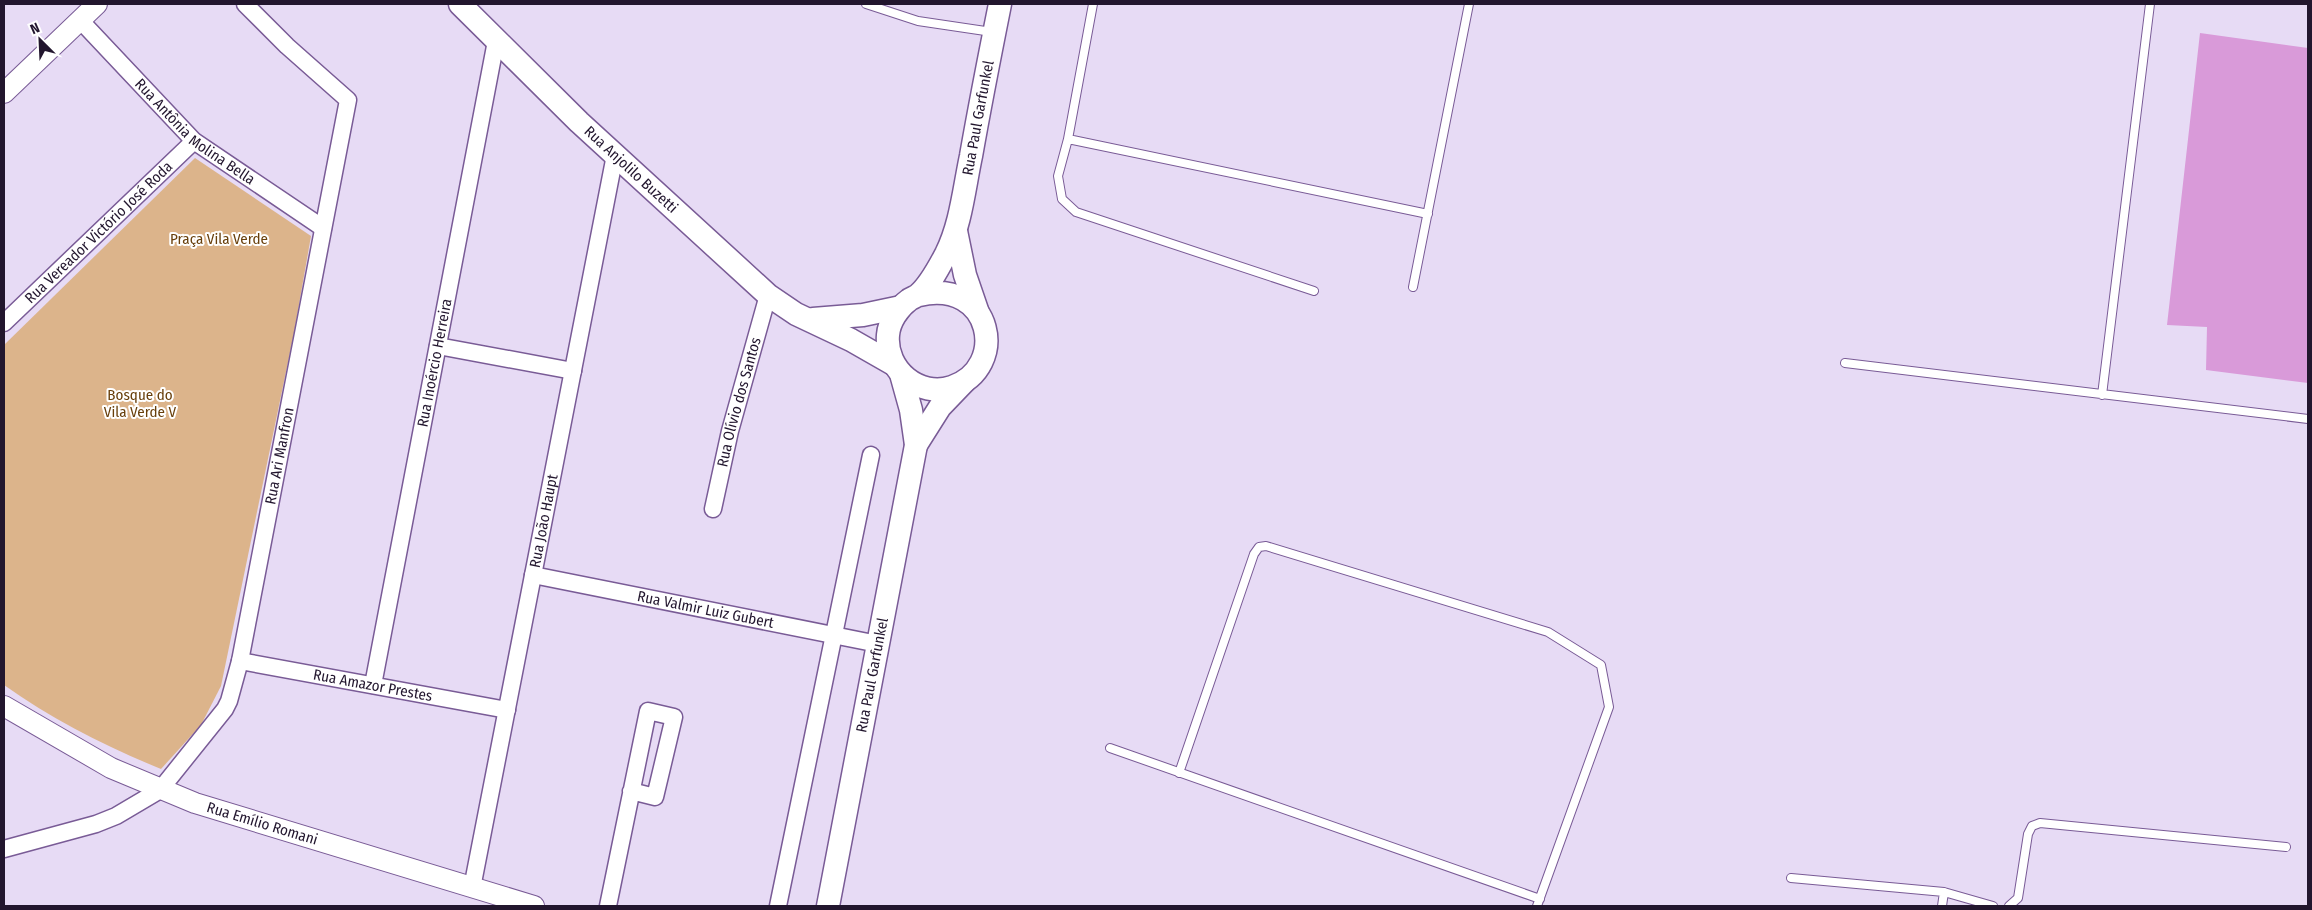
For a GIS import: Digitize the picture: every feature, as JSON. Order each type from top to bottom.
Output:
[{"type":"main road","name":"Rua Anjolilo Buzetti","points":[[460,4],[496,42],[614,155],[768,295],[796,314],[812,320],[897,369]]},
{"type":"main road","name":"Rua Paul Garfunkel","points":[[910,301],[939,266],[956,230],[1000,4]]},
{"type":"main road","name":"Rua Paul Garfunkel","points":[[956,230],[964,275],[977,310]]},
{"type":"main road","points":[[812,320],[863,315],[910,301],[935,291],[950,293],[965,300],[977,310],[984,325],[987,341],[984,356],[976,371],[964,382],[945,389],[924,388],[911,383],[897,369],[889,349],[888,334],[892,320],[910,301]]},
{"type":"main road","name":"Rua Paul Garfunkel","points":[[828,906],[916,445],[911,410],[897,369]]},
{"type":"main road","name":"Rua Paul Garfunkel","points":[[916,445],[932,418],[964,382]]},
{"type":"street","points":[[4,93],[96,4]]},
{"type":"street","name":"Rua Ari Manfron","points":[[160,790],[229,701],[240,661],[348,100],[287,46],[246,4]]},
{"type":"street","name":"Rua Antônia Molina Bella","points":[[80,20],[194,141],[323,228]]},
{"type":"street","name":"Rua Inoércio Herreira","points":[[373,685],[496,42]]},
{"type":"street","name":"Rua Vereador Victório José Roda","points":[[4,323],[194,141]]},
{"type":"street","name":"Rua João Haupt","points":[[472,888],[614,155]]},
{"type":"street","name":"Rua Olívio dos Santos","points":[[713,509],[730,431],[768,295]]},
{"type":"street","points":[[438,346],[573,371]]},
{"type":"street","points":[[778,906],[871,455]]},
{"type":"street","name":"Rua Valmir Luiz Gubert","points":[[533,575],[878,644]]},
{"type":"street","name":"Rua Amazor Prestes","points":[[240,661],[507,710]]},
{"type":"street","name":"Rua Emílio Romani","points":[[4,706],[111,768],[160,790],[236,817],[534,906]]},
{"type":"street","points":[[608,906],[631,791],[648,711],[674,717],[656,797],[631,791]]},
{"type":"street","points":[[4,849],[96,824],[116,816],[160,790]]},
{"type":"lane","points":[[866,4],[925,22],[994,33]]},
{"type":"lane","points":[[1093,4],[1068,139],[1058,176],[1062,199],[1076,212],[1314,291]]},
{"type":"lane","points":[[1413,287],[1469,4]]},
{"type":"lane","points":[[2102,394],[2150,4]]},
{"type":"lane","points":[[1068,139],[1428,214]]},
{"type":"lane","points":[[1845,363],[2308,419]]},
{"type":"lane","points":[[1110,748],[1179,773],[1539,903],[1609,706],[1601,665],[1548,632],[1266,546],[1259,547],[1254,554],[1179,773]]},
{"type":"lane","points":[[2009,906],[2018,898],[2028,834],[2032,826],[2040,824],[2286,847]]},
{"type":"lane","points":[[1791,878],[1944,892],[1992,906]]},
{"type":"lane","points":[[1942,906],[1944,892]]},
{"type":"green space","name":"Bosque do Vila Verde V","points":[[195,158],[311,236],[294,333],[221,686],[201,725],[161,769],[80,732],[41,710],[4,685],[4,345]]},
{"type":"building","points":[[2200,33],[2308,48],[2308,383],[2206,370],[2207,327],[2167,325]]},
{"type":"park label","name":"Praça Vila Verde","points":[[219,239]]}]
